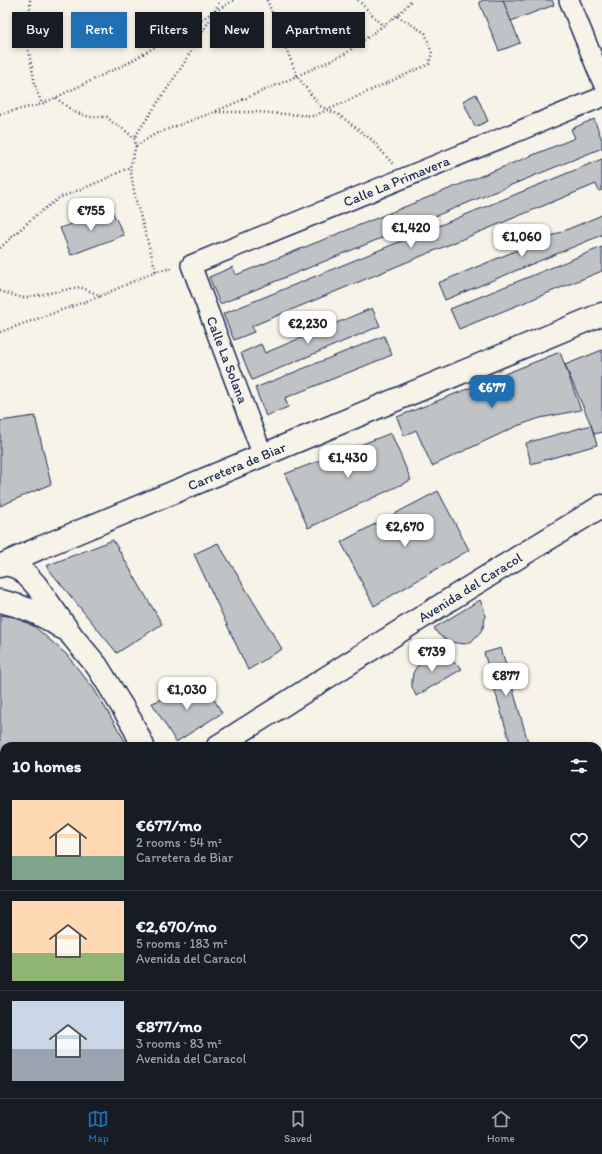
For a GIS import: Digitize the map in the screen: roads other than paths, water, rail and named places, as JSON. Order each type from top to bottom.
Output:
[{"type":"main road","name":"Carretera de Biar","points":[[1,572],[42,547],[602,314]]},
{"type":"main road","name":"Avenida del Caracol","points":[[224,742],[602,506]]},
{"type":"main road","points":[[36,585],[35,561],[37,554],[42,547]]},
{"type":"main road","points":[[72,636],[54,622],[38,613],[9,603],[3,591],[1,572],[16,567],[36,585],[72,636],[97,666],[141,742]]},
{"type":"street","points":[[569,0],[602,81]]},
{"type":"street","name":"Calle La Primavera","points":[[191,264],[602,96]]},
{"type":"street","name":"Calle La Solana","points":[[191,264],[263,456]]}]
